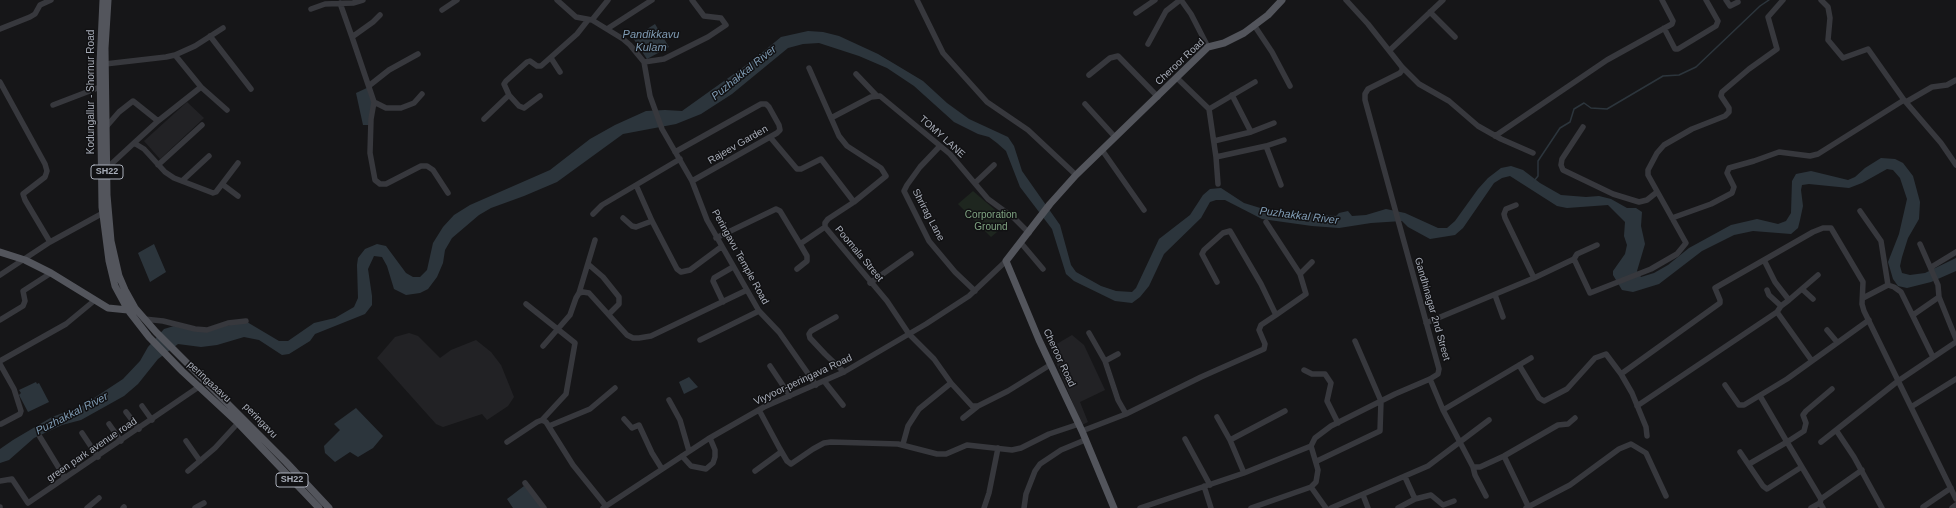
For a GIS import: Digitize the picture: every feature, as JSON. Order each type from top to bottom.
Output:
[{"type":"main road","name":"Kodungallur - Shornur Road","points":[[103,0],[100,38],[103,213],[113,278],[150,338]]},
{"type":"main road","name":"Kodungallur - Shornur Road","points":[[108,0],[106,64],[106,168],[109,217],[115,261],[131,308],[156,332]]},
{"type":"main road","name":"Cheroor Road","points":[[1029,233],[1050,204],[1076,175],[1177,78],[1208,46],[1224,43],[1254,25],[1268,15],[1282,0]]},
{"type":"main road","points":[[1006,261],[1029,233]]},
{"type":"main road","points":[[0,252],[25,260],[51,273],[108,308],[131,308]]},
{"type":"main road","name":"Cheroor Road","points":[[1006,261],[1050,365],[1080,428],[1114,508]]},
{"type":"main road","name":"peringavu","points":[[156,332],[286,462],[329,508]]},
{"type":"main road","name":"peringaaavu","points":[[150,338],[182,372],[200,386],[238,423],[319,508]]},
{"type":"street","points":[[0,28],[30,17],[35,14],[39,3],[51,0]]},
{"type":"street","points":[[311,9],[324,2],[353,3],[363,0]]},
{"type":"street","points":[[442,10],[457,0]]},
{"type":"street","points":[[557,0],[576,16],[590,20],[630,44],[644,62],[664,59],[708,37],[726,25],[721,18],[704,16],[692,0]]},
{"type":"street","points":[[540,96],[524,108],[519,106],[509,95],[504,84],[527,62],[530,61],[539,67],[551,58],[608,0]]},
{"type":"street","points":[[607,29],[652,0]]},
{"type":"street","points":[[917,0],[943,53],[987,102],[1028,130],[1076,175]]},
{"type":"street","points":[[1136,13],[1155,0]]},
{"type":"street","points":[[1148,44],[1166,11],[1180,0],[1192,14],[1208,46]]},
{"type":"street","points":[[1346,0],[1390,50],[1402,67],[1419,84],[1448,101],[1478,126],[1495,136],[1533,153]]},
{"type":"street","points":[[1390,50],[1443,0]]},
{"type":"street","points":[[1495,136],[1607,60],[1664,28],[1673,21],[1662,0]]},
{"type":"street","points":[[1664,28],[1674,49],[1678,49],[1716,26],[1718,21],[1706,0]]},
{"type":"street","points":[[1726,0],[1730,6],[1738,2]]},
{"type":"street","points":[[1574,258],[1590,294],[1651,269],[1677,254],[1686,243],[1648,175],[1648,170],[1661,149],[1692,129],[1725,116],[1729,112],[1729,108],[1721,96],[1722,92],[1749,69],[1775,52],[1777,45],[1769,26],[1768,17],[1783,0]]},
{"type":"street","points":[[1821,0],[1828,7],[1830,18],[1828,40],[1843,58],[1868,49],[1905,101],[1941,143],[1956,165]]},
{"type":"street","points":[[340,3],[370,85],[374,102],[370,120],[370,153],[375,180],[380,184],[386,184],[421,166],[427,166],[433,170],[448,193]]},
{"type":"street","points":[[1430,12],[1455,37]]},
{"type":"street","points":[[352,36],[373,22],[380,15]]},
{"type":"street","points":[[1254,25],[1272,52],[1290,86]]},
{"type":"street","points":[[106,64],[175,55],[195,46],[223,28]]},
{"type":"street","points":[[210,36],[250,89]]},
{"type":"street","points":[[370,85],[389,70],[418,54]]},
{"type":"street","points":[[175,55],[201,87],[227,110]]},
{"type":"street","points":[[1089,75],[1110,58],[1118,56],[1158,96]]},
{"type":"street","points":[[551,58],[560,72]]},
{"type":"street","name":"Peringavu Temple Road","points":[[644,62],[654,106],[662,129],[692,181],[707,220],[716,238],[759,311],[779,332],[816,385]]},
{"type":"street","name":"Gandhinagar 2nd Street","points":[[1402,67],[1400,73],[1372,86],[1365,94],[1439,369],[1438,374],[1430,379]]},
{"type":"street","name":"Poomala Street","points":[[809,68],[839,136],[847,146],[881,168],[886,176],[854,202],[828,219],[825,223],[825,227],[851,256],[870,283],[887,301],[909,334],[934,359],[972,406],[978,406]]},
{"type":"street","name":"TOMY LANE","points":[[856,74],[876,95],[880,96],[950,154],[988,199],[1014,218],[1029,233]]},
{"type":"street","points":[[1177,78],[1209,109],[1216,157],[1218,184]]},
{"type":"street","points":[[1672,218],[1711,204],[1732,193],[1734,187],[1727,173],[1729,168],[1754,161],[1774,152],[1783,151],[1810,156],[1818,154],[1905,101],[1932,87],[1947,85],[1956,80]]},
{"type":"street","points":[[0,82],[2,89],[45,164],[47,171],[45,177],[23,194],[50,242]]},
{"type":"street","points":[[1209,109],[1255,82]]},
{"type":"street","points":[[54,105],[100,87]]},
{"type":"street","points":[[106,168],[158,121],[201,87]]},
{"type":"street","points":[[374,102],[386,108],[401,108],[414,103],[422,94]]},
{"type":"street","points":[[484,119],[509,95]]},
{"type":"street","points":[[831,118],[876,95]]},
{"type":"street","points":[[1232,95],[1250,132]]},
{"type":"street","points":[[106,127],[133,101],[158,121]]},
{"type":"street","name":"Rajeev Garden","points":[[675,152],[761,104],[766,104],[769,107],[779,125],[780,130],[692,181]]},
{"type":"street","points":[[1085,104],[1114,137]]},
{"type":"street","points":[[1214,141],[1250,132],[1274,123]]},
{"type":"street","points":[[158,165],[202,125]]},
{"type":"street","points":[[1583,127],[1562,159],[1561,165],[1564,170],[1613,194],[1639,202],[1647,200],[1657,192]]},
{"type":"street","points":[[770,137],[797,170],[821,159],[854,202]]},
{"type":"street","points":[[1216,157],[1266,146],[1284,140]]},
{"type":"street","points":[[134,143],[144,149],[165,172],[182,181],[212,193],[222,184],[238,163]]},
{"type":"street","name":"Shrirag Lane","points":[[940,146],[906,185],[904,190],[929,241],[955,272],[975,291]]},
{"type":"street","points":[[1266,146],[1281,185]]},
{"type":"street","points":[[1102,150],[1144,210]]},
{"type":"street","points":[[182,181],[209,156]]},
{"type":"street","points":[[593,214],[602,205],[680,160]]},
{"type":"street","points":[[975,183],[994,165]]},
{"type":"street","points":[[222,184],[238,196]]},
{"type":"street","points":[[636,185],[652,221],[677,268],[681,272],[690,270],[722,247]]},
{"type":"street","points":[[1516,205],[1506,209],[1504,214],[1534,278]]},
{"type":"street","points":[[716,238],[776,209],[780,211],[807,256],[807,260],[797,269]]},
{"type":"street","points":[[1860,211],[1881,241],[1888,285]]},
{"type":"street","points":[[0,275],[25,260],[50,242],[103,213]]},
{"type":"street","points":[[623,218],[632,226],[636,227],[652,221]]},
{"type":"street","points":[[759,410],[781,452],[791,464],[824,443],[903,444],[936,454],[946,454],[966,445],[1012,450],[1021,448],[1049,434],[1080,428],[1126,414],[1201,377],[1264,349],[1265,344],[1259,330],[1261,325],[1306,294],[1300,274],[1266,222]]},
{"type":"street","points":[[800,244],[825,227]]},
{"type":"street","points":[[1621,374],[1720,303],[1715,288],[1813,232],[1823,228],[1831,228],[1863,282],[1862,304],[1898,381],[1953,490],[1956,499]]},
{"type":"street","points":[[1217,282],[1202,254],[1204,250],[1223,233],[1230,232],[1261,284],[1276,315]]},
{"type":"street","points":[[544,346],[570,315],[579,294],[595,240]]},
{"type":"street","points":[[1021,243],[1043,269]]},
{"type":"street","points":[[1920,244],[1938,285],[1939,297],[1945,310],[1948,324],[1956,339]]},
{"type":"street","points":[[1426,323],[1534,278],[1574,258],[1577,254],[1597,245]]},
{"type":"street","points":[[1931,269],[1933,266],[1956,252]]},
{"type":"street","points":[[870,283],[911,254]]},
{"type":"street","points":[[1764,260],[1775,282],[1789,300]]},
{"type":"street","name":"Viyyoor-peringava Road","points":[[604,507],[710,438],[759,410],[844,372],[909,334],[969,296],[1006,261]]},
{"type":"street","points":[[1300,274],[1312,262]]},
{"type":"street","points":[[588,264],[603,277],[619,297],[619,304],[610,314]]},
{"type":"street","points":[[723,302],[712,281],[714,278],[733,267]]},
{"type":"street","points":[[0,320],[22,306],[24,301],[23,291],[51,273]]},
{"type":"street","points":[[1637,406],[1777,312],[1781,306],[1818,275]]},
{"type":"street","points":[[1863,298],[1888,285],[1901,292],[1933,357]]},
{"type":"street","points":[[1802,289],[1813,299]]},
{"type":"street","points":[[579,294],[583,292],[589,293],[610,314],[627,335],[633,338],[640,338],[651,336],[747,290]]},
{"type":"street","points":[[1767,290],[1769,295],[1781,306]]},
{"type":"street","points":[[1495,295],[1503,317]]},
{"type":"street","points":[[1912,315],[1939,297]]},
{"type":"street","points":[[0,361],[66,324],[95,300]]},
{"type":"street","points":[[507,442],[542,420],[566,394],[575,343],[526,304]]},
{"type":"street","points":[[700,340],[759,311]]},
{"type":"street","points":[[1777,312],[1812,361]]},
{"type":"street","points":[[836,317],[811,331],[809,334],[810,338],[844,372]]},
{"type":"street","points":[[144,319],[163,321],[195,329],[207,330],[228,323],[246,321]]},
{"type":"street","points":[[1725,385],[1741,406],[1760,396],[1869,320]]},
{"type":"street","points":[[1827,330],[1837,342]]},
{"type":"street","points":[[1089,333],[1105,361],[1118,400],[1126,414]]},
{"type":"street","points":[[1316,461],[1380,431],[1380,401],[1355,342]]},
{"type":"street","points":[[1821,442],[1898,381],[1956,342]]},
{"type":"street","points":[[1105,361],[1118,354]]},
{"type":"street","points":[[1519,365],[1539,398],[1544,401],[1567,389],[1590,363],[1603,354],[1610,358],[1621,374],[1646,427],[1647,436]]},
{"type":"street","points":[[1443,410],[1531,358]]},
{"type":"street","points":[[0,364],[14,389],[22,411],[17,416],[1,424]]},
{"type":"street","points":[[964,418],[978,406],[1008,391],[1050,365]]},
{"type":"street","points":[[770,366],[790,396]]},
{"type":"street","points":[[1304,370],[1312,374],[1325,374],[1331,383],[1327,401],[1338,423]]},
{"type":"street","points":[[1140,508],[1244,473],[1310,446],[1318,435],[1338,423],[1380,401],[1430,379],[1443,410],[1473,467],[1475,475],[1486,496]]},
{"type":"street","points":[[1911,407],[1956,379]]},
{"type":"street","points":[[824,381],[843,405]]},
{"type":"street","points":[[903,444],[908,426],[919,409],[952,383]]},
{"type":"street","name":"green park avenue road","points":[[0,481],[12,479],[29,506],[65,478],[138,430],[200,386]]},
{"type":"street","points":[[549,426],[590,409],[615,388]]},
{"type":"street","points":[[1749,464],[1804,431],[1806,423],[1803,415],[1832,389]]},
{"type":"street","points":[[1760,396],[1823,508]]},
{"type":"street","points":[[669,400],[680,420],[689,452]]},
{"type":"street","points":[[142,406],[152,420]]},
{"type":"street","points":[[1230,440],[1285,411]]},
{"type":"street","points":[[126,412],[138,430]]},
{"type":"street","points":[[1217,418],[1230,440],[1244,473]]},
{"type":"street","points":[[1473,467],[1480,467],[1504,456],[1558,425],[1568,424],[1575,418]]},
{"type":"street","points":[[624,419],[632,428],[639,425],[652,453],[662,469]]},
{"type":"street","points":[[542,420],[549,426],[573,465],[604,507]]},
{"type":"street","points":[[1331,508],[1428,466],[1489,420]]},
{"type":"street","points":[[188,471],[215,448],[238,423]]},
{"type":"street","points":[[109,424],[121,441]]},
{"type":"street","points":[[1836,430],[1862,470],[1882,508]]},
{"type":"street","points":[[82,433],[98,457]]},
{"type":"street","points":[[40,437],[65,478]]},
{"type":"street","points":[[682,456],[691,466],[706,469],[713,463],[715,457],[715,450],[710,438]]},
{"type":"street","points":[[1185,439],[1207,486],[1211,508]]},
{"type":"street","points":[[1024,508],[1026,494],[1035,471],[1040,464],[1061,450],[1085,440]]},
{"type":"street","points":[[186,441],[200,461]]},
{"type":"street","points":[[1504,456],[1528,508],[1570,485],[1619,449],[1631,444],[1646,453],[1666,496]]},
{"type":"street","points":[[1250,508],[1311,487],[1318,476],[1316,461],[1310,446]]},
{"type":"street","points":[[984,508],[989,493],[998,448]]},
{"type":"street","points":[[755,471],[781,452]]},
{"type":"street","points":[[1740,452],[1763,486],[1767,488],[1800,468]]},
{"type":"street","points":[[1811,508],[1862,470]]},
{"type":"street","points":[[1405,476],[1415,499]]},
{"type":"street","points":[[525,483],[544,508]]},
{"type":"street","points":[[1311,487],[1326,508]]},
{"type":"street","points":[[1923,507],[1953,490]]},
{"type":"street","points":[[1362,495],[1368,508]]},
{"type":"street","points":[[1398,508],[1415,499],[1431,495],[1443,505],[1454,501]]},
{"type":"street","points":[[87,508],[99,498]]},
{"type":"street","points":[[195,508],[204,503]]},
{"type":"street","points":[[1952,508],[1956,505]]},
{"type":"shaded area","points":[[187,102],[204,118],[160,159],[144,141]]},
{"type":"shaded area","points":[[409,333],[418,336],[440,358],[451,350],[476,340],[491,352],[501,365],[514,397],[508,406],[487,420],[482,414],[443,427],[436,424],[377,358],[395,337]]},
{"type":"shaded area","points":[[1072,335],[1084,345],[1105,390],[1080,402],[1088,422],[1082,425],[1050,348]]},
{"type":"green space","name":"Corporation Ground","points":[[973,191],[1009,222],[991,237],[958,204]]},
{"type":"water","name":"Pandikkavu Kulam","points":[[655,24],[669,47],[647,59],[633,38]]},
{"type":"water","name":"Puzhakkal River","points":[[808,31],[823,32],[839,36],[878,54],[923,81],[947,103],[969,119],[1008,137],[1014,146],[1022,171],[1060,225],[1071,265],[1076,272],[1101,286],[1116,291],[1132,292],[1136,288],[1159,239],[1190,215],[1203,195],[1210,189],[1221,188],[1244,203],[1270,211],[1336,216],[1339,213],[1348,211],[1352,216],[1366,215],[1386,209],[1405,213],[1438,228],[1447,228],[1455,221],[1478,189],[1488,178],[1501,168],[1511,166],[1523,170],[1540,183],[1561,195],[1586,197],[1599,196],[1611,199],[1627,208],[1636,208],[1642,212],[1641,226],[1645,244],[1637,271],[1641,277],[1654,273],[1668,265],[1689,248],[1731,225],[1757,219],[1778,224],[1786,221],[1791,213],[1792,181],[1796,174],[1811,171],[1848,180],[1855,177],[1865,168],[1881,158],[1895,159],[1903,163],[1913,176],[1920,202],[1919,219],[1908,238],[1902,257],[1900,266],[1902,273],[1910,275],[1925,273],[1956,258],[1956,271],[1931,282],[1907,288],[1898,286],[1893,279],[1888,262],[1899,234],[1907,199],[1900,178],[1893,170],[1887,169],[1862,183],[1849,188],[1809,184],[1802,185],[1801,190],[1803,206],[1800,220],[1798,228],[1791,234],[1753,231],[1734,235],[1702,251],[1659,284],[1633,292],[1622,290],[1613,275],[1613,271],[1625,254],[1627,245],[1624,236],[1625,222],[1608,205],[1567,208],[1557,206],[1510,176],[1502,178],[1494,183],[1463,228],[1455,235],[1430,239],[1408,227],[1402,221],[1371,223],[1339,228],[1312,226],[1262,219],[1225,200],[1216,200],[1210,202],[1201,218],[1164,254],[1149,286],[1140,297],[1132,303],[1115,301],[1074,281],[1066,274],[1052,229],[1020,187],[1006,151],[997,143],[989,137],[978,134],[954,122],[914,86],[887,68],[859,56],[819,43],[803,44],[788,48],[732,94],[701,114],[676,124],[623,134],[557,182],[491,208],[479,215],[452,238],[445,250],[443,263],[437,277],[428,289],[420,293],[406,295],[394,289],[387,266],[382,257],[374,256],[368,269],[372,305],[365,314],[315,334],[310,341],[289,354],[282,355],[259,340],[244,337],[217,345],[201,347],[178,344],[158,359],[138,384],[124,396],[81,420],[62,425],[34,438],[9,460],[0,463],[0,449],[13,440],[52,417],[82,406],[123,379],[140,361],[148,347],[164,329],[174,326],[197,331],[247,322],[279,341],[288,341],[314,323],[335,318],[354,307],[358,298],[358,258],[365,249],[377,244],[386,246],[406,273],[413,277],[420,277],[427,270],[433,243],[443,227],[454,215],[470,205],[550,170],[590,139],[615,125],[646,111],[682,111],[752,61],[781,37]]},
{"type":"water","points":[[369,87],[372,102],[369,125],[363,125],[356,93]]},
{"type":"water","points":[[154,244],[166,272],[150,282],[138,253]]},
{"type":"water","points":[[689,377],[698,387],[684,394],[679,382]]},
{"type":"water","points":[[36,382],[37,384],[39,383],[49,402],[28,412],[19,395],[21,393],[19,390]]},
{"type":"water","points":[[356,408],[383,436],[373,448],[358,457],[350,452],[335,462],[325,453],[324,446],[340,430],[334,424]]},
{"type":"water","points":[[524,486],[544,508],[513,508],[507,499]]},
{"type":"waterway","points":[[1534,181],[1538,176],[1538,161],[1560,128],[1570,122],[1574,109],[1584,103],[1591,108],[1607,109],[1663,76],[1679,75],[1696,67],[1760,6],[1769,0]]}]
